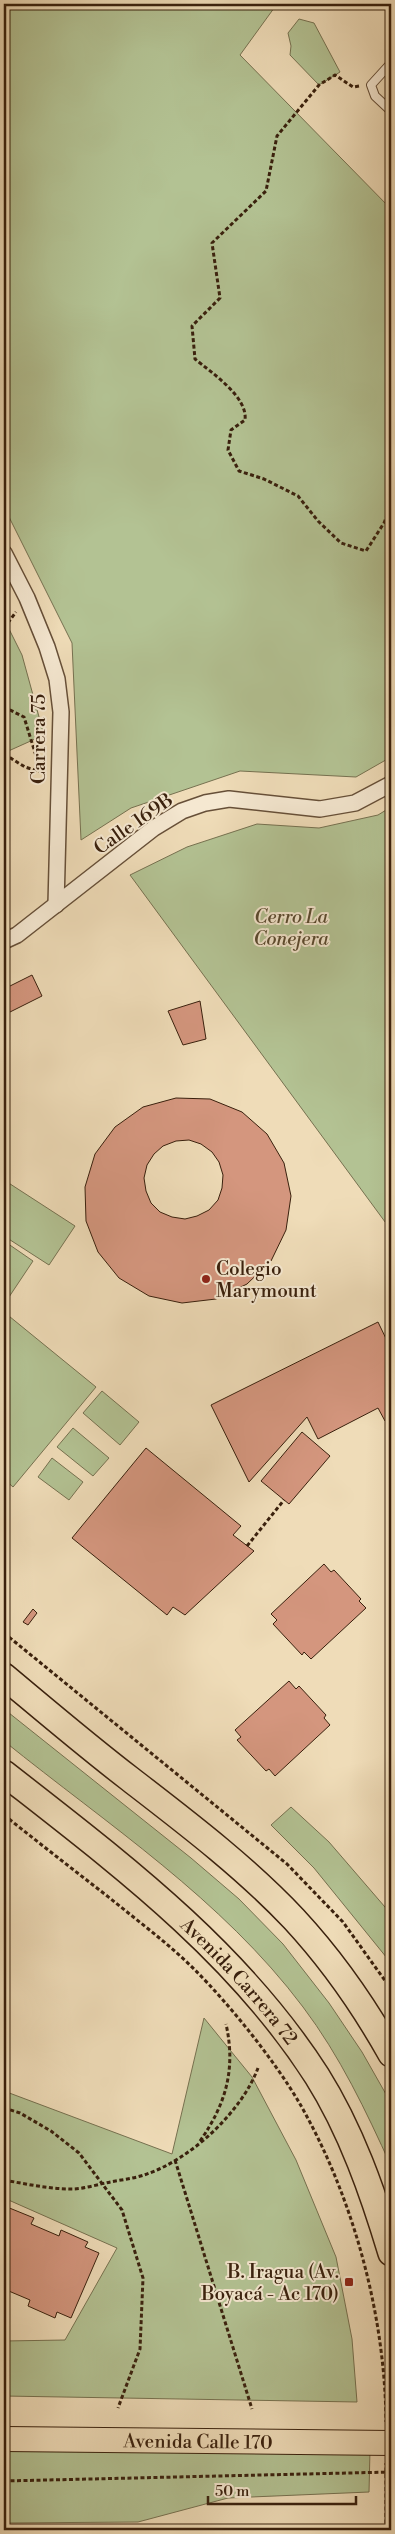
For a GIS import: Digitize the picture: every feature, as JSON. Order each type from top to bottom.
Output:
[{"type":"highway","points":[[4,1676],[214,1845],[273,1898],[294,1919],[342,1978],[369,2015],[391,2054]]},
{"type":"highway","name":"Avenida Carrera 72","points":[[4,1773],[167,1904],[253,1990],[294,2042],[325,2092],[362,2167],[391,2253]]},
{"type":"main road","name":"Avenida Calle 170","points":[[4,2439],[389,2450]]},
{"type":"street","name":"Carrera 75","points":[[4,553],[30,606],[47,647],[57,679],[60,712],[56,905]]},
{"type":"street","name":"Calle 169B","points":[[4,942],[56,905],[154,828],[182,811],[205,802],[229,799],[320,809],[355,803],[391,784]]},
{"type":"lane","points":[[391,63],[371,85],[375,96],[391,111]]},
{"type":"path","points":[[371,85],[353,87],[335,75],[319,85],[278,136],[266,191],[212,243],[220,298],[192,326],[195,360],[220,380],[247,411],[246,420],[231,430],[228,450],[239,471],[264,478],[298,496],[318,521],[341,543],[366,551],[384,523],[391,505]]},
{"type":"path","points":[[4,706],[24,717],[41,772],[25,767],[4,754]]},
{"type":"path","points":[[247,1546],[284,1500]]},
{"type":"path","points":[[4,1633],[287,1864],[343,1922],[391,1989]]},
{"type":"path","points":[[4,1815],[137,1920],[194,1969],[265,2054],[300,2104],[343,2196],[355,2232],[380,2335],[386,2411]]},
{"type":"path","points":[[198,2144],[222,2106],[228,2081],[230,2040],[226,2024]]},
{"type":"path","points":[[4,2180],[38,2186],[74,2189],[144,2175],[175,2160],[206,2139],[229,2114],[252,2084],[258,2068]]},
{"type":"path","points":[[4,2108],[20,2113],[79,2153],[122,2210],[143,2278],[140,2349],[118,2408]]},
{"type":"path","points":[[175,2160],[252,2410]]},
{"type":"path","points":[[386,2530],[386,2472],[389,2450]]},
{"type":"path","points":[[4,2481],[391,2472]]},
{"type":"green space","points":[[4,4],[277,4],[240,55],[391,209],[391,757],[356,777],[240,771],[131,808],[81,840],[72,643],[4,507]]},
{"type":"green space","points":[[299,19],[314,23],[340,72],[319,85],[290,55],[291,46],[288,33]]},
{"type":"green space","points":[[4,619],[22,655],[44,735],[4,753]]},
{"type":"green space","name":"Cerro La Conejera","points":[[391,807],[391,1230],[130,875],[187,847],[257,824],[319,828],[378,815]]},
{"type":"green space","points":[[4,1180],[75,1226],[49,1265],[4,1236]]},
{"type":"green space","points":[[4,1241],[33,1261],[9,1297],[4,1294]]},
{"type":"green space","points":[[4,1312],[96,1387],[13,1487],[4,1479]]},
{"type":"green space","points":[[102,1391],[139,1422],[120,1445],[83,1413]]},
{"type":"green space","points":[[73,1428],[109,1458],[93,1476],[57,1447]]},
{"type":"green space","points":[[52,1458],[83,1482],[69,1500],[38,1477]]},
{"type":"green space","points":[[4,1709],[191,1858],[239,1899],[283,1944],[329,2003],[362,2052],[391,2103],[391,2166],[341,2064],[303,2007],[271,1968],[237,1932],[162,1865],[4,1741]]},
{"type":"green space","points":[[291,1807],[329,1842],[391,1914],[391,1963],[314,1868],[271,1825]]},
{"type":"green space","points":[[204,2018],[252,2077],[296,2160],[336,2257],[352,2339],[357,2402],[4,2396],[4,2341],[65,2340],[117,2248],[4,2198],[4,2091],[172,2154]]},
{"type":"green space","points":[[370,2450],[369,2492],[228,2498],[138,2522],[4,2523],[4,2451]]},
{"type":"building","points":[[32,975],[42,996],[4,1015],[4,989]]},
{"type":"building","points":[[200,1001],[206,1039],[183,1045],[168,1011]]},
{"type":"building","points":[[176,1098],[210,1099],[242,1112],[267,1134],[284,1163],[291,1196],[286,1230],[271,1261],[247,1284],[216,1299],[182,1303],[149,1296],[119,1278],[98,1252],[86,1221],[85,1187],[95,1154],[115,1127],[143,1107]],"holes":[[[189,1140],[201,1144],[212,1152],[219,1162],[223,1175],[222,1188],[218,1200],[209,1210],[185,1219],[172,1217],[160,1212],[151,1203],[146,1191],[144,1178],[147,1165],[154,1154],[163,1146],[176,1141]]]},
{"type":"building","points":[[378,1322],[391,1349],[391,1418],[385,1421],[378,1408],[318,1439],[307,1417],[249,1482],[211,1405]]},
{"type":"building","points":[[302,1432],[330,1456],[289,1504],[261,1481]]},
{"type":"building","points":[[146,1448],[241,1526],[233,1535],[254,1551],[185,1615],[173,1607],[167,1615],[72,1538]]},
{"type":"building","points":[[324,1564],[331,1572],[334,1570],[361,1599],[359,1601],[366,1608],[311,1659],[304,1652],[302,1655],[273,1624],[277,1620],[271,1614]]},
{"type":"building","points":[[33,1609],[37,1613],[28,1625],[23,1622]]},
{"type":"building","points":[[289,1681],[296,1689],[299,1686],[326,1715],[324,1718],[330,1725],[275,1776],[269,1769],[266,1771],[237,1740],[241,1737],[235,1730]]},
{"type":"building","points":[[7,2207],[34,2218],[31,2224],[59,2236],[61,2230],[88,2242],[85,2247],[99,2253],[71,2318],[57,2312],[55,2318],[28,2306],[30,2300],[4,2289],[4,2212]]},
{"type":"place","name":"Colegio Marymount","points":[[206,1279]]},
{"type":"place","name":"B. Iragua (Av. Boyacá - Ac 170)","points":[[349,2282]]}]
